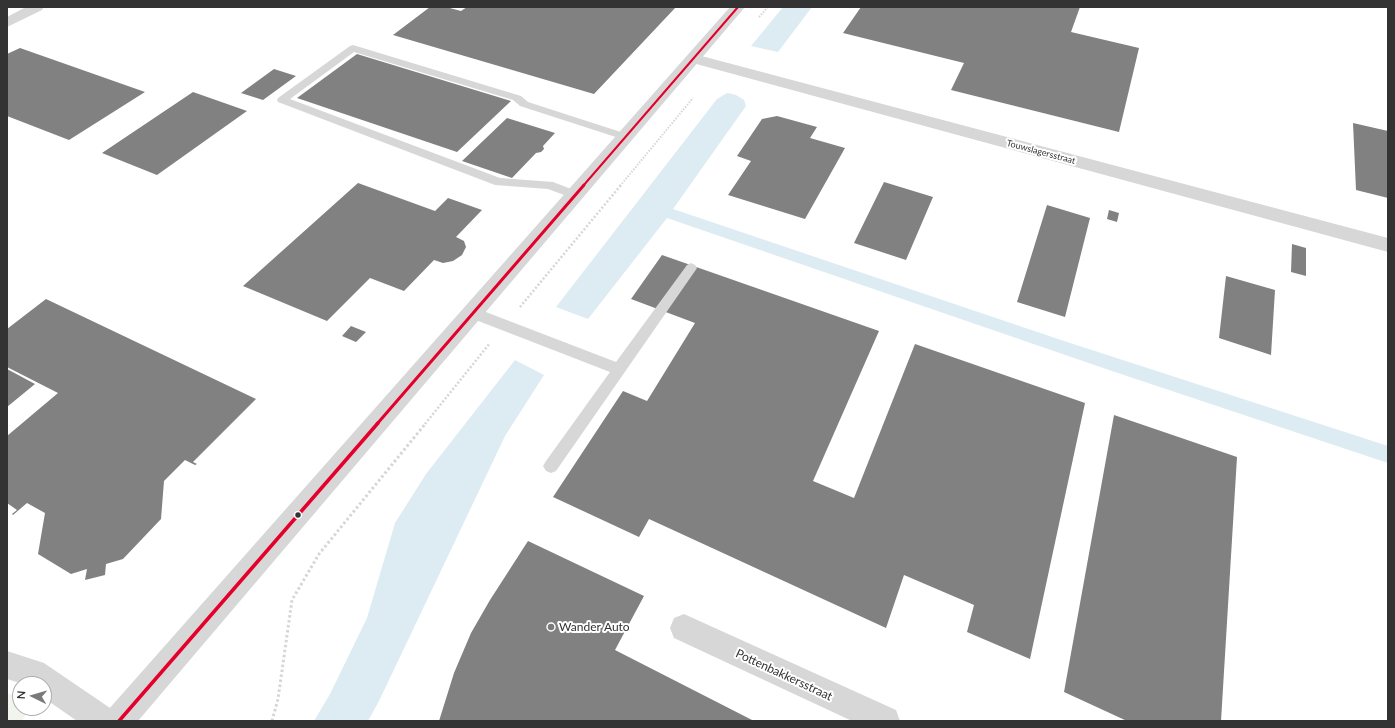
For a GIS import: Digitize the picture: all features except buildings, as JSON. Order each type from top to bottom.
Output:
[{"type":"street","points":[[7,23],[37,7]]},
{"type":"street","points":[[119,721],[738,7]]},
{"type":"street","name":"Touwslagersstraat","points":[[694,59],[1388,245]]},
{"type":"street","name":"Pottenbakkersstraat","points":[[684,628],[885,721]]},
{"type":"street","points":[[7,665],[34,673],[102,721]]},
{"type":"lane","points":[[575,195],[549,185],[499,182],[282,100],[353,48],[517,98],[524,104],[626,137]]},
{"type":"lane","points":[[551,466],[691,268]]},
{"type":"lane","points":[[473,313],[618,370]]},
{"type":"path","points":[[758,19],[768,7]]},
{"type":"path","points":[[272,721],[278,699],[292,600],[315,561],[504,325],[720,66]]},
{"type":"shaded area","points":[[783,7],[812,7],[778,52],[751,46]]},
{"type":"shaded area","points":[[727,93],[736,95],[744,100],[746,106],[673,209],[1064,341],[1388,446],[1388,463],[1112,371],[667,218],[588,319],[556,307],[717,99]]},
{"type":"shaded area","points":[[515,360],[544,375],[505,436],[379,701],[368,721],[314,721],[330,694],[367,618],[395,523],[426,474]]},
{"type":"shaded area","points":[[7,693],[12,695],[12,716],[25,716],[21,721],[7,721]]},
{"type":"transit line","points":[[119,721],[738,7]]},
{"type":"place","name":"Wander Auto","points":[[551,627]]}]
